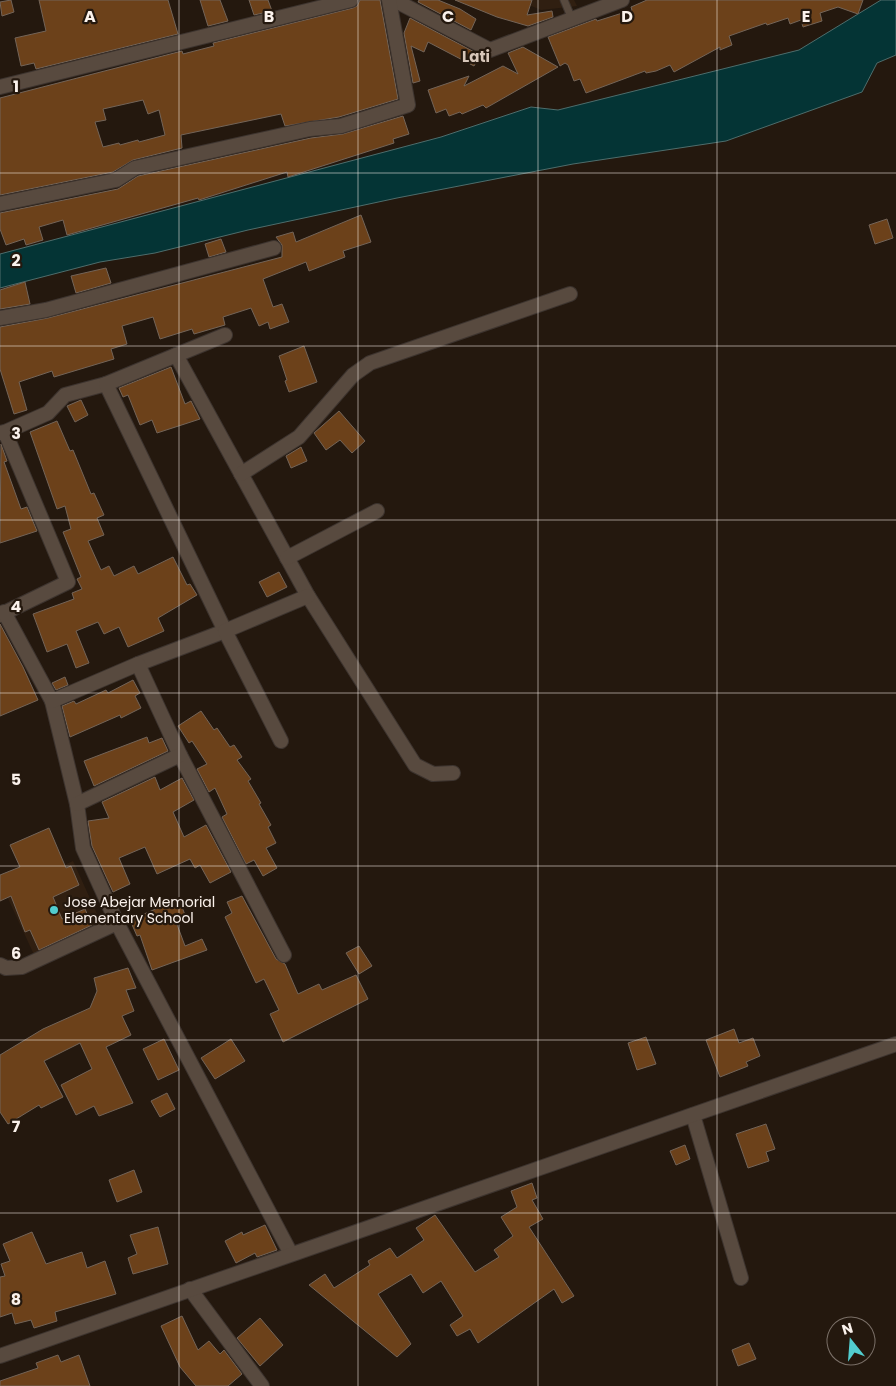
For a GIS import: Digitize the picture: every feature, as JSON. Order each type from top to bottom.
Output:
[{"type":"street","points":[[0,86],[304,5],[351,0]]},
{"type":"street","points":[[0,204],[116,180],[135,168],[310,129],[342,126],[408,105],[389,0]]},
{"type":"street","points":[[394,0],[490,50],[622,0]]},
{"type":"street","points":[[0,318],[46,310],[274,248]]},
{"type":"street","points":[[241,474],[299,438],[353,374],[370,363],[570,294]]},
{"type":"street","points":[[225,335],[106,384],[65,395],[48,413],[2,432],[68,582],[2,614],[52,701],[77,804],[83,848],[117,923],[291,1254]]},
{"type":"street","points":[[176,355],[308,596],[415,765],[433,774],[453,773]]},
{"type":"street","points":[[106,384],[225,631],[281,741]]},
{"type":"street","points":[[287,558],[377,511]]},
{"type":"street","points":[[52,701],[138,664],[225,631],[308,596]]},
{"type":"street","points":[[138,664],[180,755],[284,956]]},
{"type":"street","points":[[77,804],[180,755]]},
{"type":"street","points":[[0,965],[6,968],[22,967],[117,923]]},
{"type":"street","points":[[0,1356],[896,1044]]},
{"type":"street","points":[[693,1115],[741,1278]]},
{"type":"street","points":[[190,1289],[262,1386]]},
{"type":"lane","points":[[564,0],[572,19]]},
{"type":"shaded area","points":[[517,0],[574,0],[577,6],[541,10]]},
{"type":"shaded area","name":"Jose Abejar Memorial Elementary School","points":[[73,861],[103,927],[36,959],[5,892]]},
{"type":"water","points":[[881,0],[896,0],[896,55],[877,63],[862,92],[726,141],[573,164],[397,198],[248,230],[155,253],[100,262],[0,288],[0,254],[441,137],[531,107],[558,110],[799,50]]},
{"type":"building","points":[[11,0],[14,12],[2,16],[0,2]]},
{"type":"building","points":[[39,0],[168,0],[178,34],[36,69],[34,63],[21,66],[15,38],[46,31]]},
{"type":"building","points":[[200,0],[220,0],[228,21],[208,26]]},
{"type":"building","points":[[249,0],[268,0],[272,11],[254,15]]},
{"type":"building","points":[[360,0],[380,0],[398,99],[339,117],[285,126],[281,114],[181,135],[182,148],[133,160],[113,172],[0,195],[0,98],[182,51],[183,54],[214,46],[213,43],[357,6]],"holes":[[[143,100],[148,114],[159,110],[165,135],[139,142],[138,140],[103,147],[95,122],[106,120],[103,109]]]},
{"type":"building","points":[[419,0],[438,0],[460,9],[476,19],[471,30],[418,2]]},
{"type":"building","points":[[455,0],[532,0],[527,15],[552,11],[553,17],[528,26],[497,17]]},
{"type":"building","points":[[647,0],[863,0],[858,14],[838,7],[820,13],[822,21],[803,27],[801,20],[790,24],[788,18],[767,25],[766,23],[729,36],[732,45],[720,50],[720,47],[674,72],[670,65],[656,71],[646,73],[645,71],[586,93],[580,79],[574,81],[568,65],[565,63],[560,66],[548,37],[596,19],[597,21],[632,10],[631,7]]},
{"type":"building","points":[[410,18],[480,55],[474,66],[428,42],[424,52],[411,46],[420,81],[413,83],[404,33]]},
{"type":"building","points":[[523,47],[558,67],[486,108],[483,105],[462,114],[460,112],[449,116],[446,109],[436,113],[428,90],[469,76],[464,86],[503,66],[518,74],[508,53]]},
{"type":"building","points":[[403,116],[409,134],[393,139],[394,143],[288,177],[287,172],[199,200],[198,198],[67,235],[63,220],[39,227],[43,240],[26,245],[24,239],[6,245],[0,229],[0,213],[118,189],[138,176],[311,138],[343,134]]},
{"type":"building","points":[[361,215],[371,242],[343,251],[345,257],[309,271],[306,262],[263,279],[273,307],[282,304],[289,322],[270,329],[268,322],[259,326],[251,308],[223,317],[225,325],[194,334],[192,329],[160,339],[153,317],[122,326],[127,344],[111,349],[114,359],[54,377],[52,371],[19,382],[27,410],[14,414],[0,369],[0,327],[48,318],[282,257],[282,245],[276,237],[293,232],[296,242]]},
{"type":"building","points":[[887,219],[893,238],[875,244],[869,225]]},
{"type":"building","points":[[221,239],[226,252],[209,257],[205,244]]},
{"type":"building","points":[[106,268],[111,283],[76,293],[71,276]]},
{"type":"building","points":[[25,282],[30,304],[0,309],[0,290]]},
{"type":"building","points":[[304,346],[317,382],[289,392],[279,356]]},
{"type":"building","points":[[171,367],[185,404],[191,401],[200,419],[157,433],[152,420],[140,425],[128,395],[123,397],[119,388]]},
{"type":"building","points":[[81,400],[88,415],[75,422],[67,406]]},
{"type":"building","points":[[339,411],[365,441],[352,453],[340,440],[326,450],[314,433]]},
{"type":"building","points":[[57,421],[70,451],[73,450],[91,494],[94,493],[104,515],[97,518],[104,535],[88,541],[101,570],[109,566],[114,576],[134,566],[138,574],[173,557],[187,585],[190,584],[197,595],[158,618],[164,631],[128,647],[119,627],[104,634],[98,622],[76,631],[89,663],[76,668],[67,644],[47,652],[33,614],[74,599],[72,593],[82,589],[77,579],[81,577],[63,532],[71,529],[65,506],[57,509],[30,432]]},
{"type":"building","points":[[1,444],[7,461],[4,462],[21,509],[27,507],[37,531],[0,543]]},
{"type":"building","points":[[301,447],[307,461],[291,468],[286,456]]},
{"type":"building","points":[[279,572],[287,587],[267,597],[259,582]]},
{"type":"building","points":[[0,624],[38,700],[0,716]]},
{"type":"building","points":[[65,677],[68,685],[56,690],[52,683]]},
{"type":"building","points":[[133,680],[140,693],[135,696],[141,708],[121,718],[120,715],[70,737],[62,706],[74,701],[76,704],[106,690],[108,693]]},
{"type":"building","points":[[201,711],[214,730],[217,728],[230,747],[234,745],[242,757],[237,760],[251,779],[248,781],[271,825],[268,827],[276,843],[266,848],[277,868],[263,876],[254,860],[246,864],[222,817],[227,814],[215,788],[209,792],[197,769],[207,764],[192,741],[189,743],[178,726]]},
{"type":"building","points":[[147,737],[149,743],[162,738],[168,751],[94,786],[84,761]]},
{"type":"building","points":[[155,777],[160,790],[182,778],[194,800],[173,812],[184,837],[206,825],[231,872],[210,883],[200,865],[195,868],[190,859],[157,874],[145,847],[119,858],[130,884],[113,892],[92,846],[88,821],[109,818],[102,802]]},
{"type":"building","name":"Jose Abejar Memorial Elementary School","points":[[49,828],[66,868],[71,866],[79,885],[53,897],[62,919],[85,909],[92,925],[39,950],[30,930],[25,932],[11,896],[0,901],[0,875],[20,867],[10,845]]},
{"type":"building","points":[[242,896],[276,959],[285,964],[298,994],[319,984],[322,990],[356,975],[368,999],[283,1042],[270,1014],[279,1010],[264,979],[256,983],[225,917],[232,913],[227,902]]},
{"type":"building","points":[[179,899],[185,915],[175,919],[185,946],[202,939],[207,950],[152,970],[140,935],[137,936],[130,920]]},
{"type":"building","points":[[359,946],[372,966],[359,974],[346,953]]},
{"type":"building","points":[[128,968],[136,988],[126,990],[134,1011],[122,1016],[131,1035],[106,1047],[133,1103],[99,1116],[94,1106],[76,1115],[61,1085],[92,1069],[80,1043],[44,1061],[63,1097],[41,1108],[39,1105],[8,1124],[0,1112],[0,1055],[43,1029],[90,1008],[97,991],[94,978]]},
{"type":"building","points":[[734,1029],[739,1043],[753,1038],[760,1056],[746,1062],[748,1066],[720,1077],[706,1040]]},
{"type":"building","points":[[646,1037],[656,1064],[637,1070],[628,1043]]},
{"type":"building","points":[[164,1039],[179,1070],[158,1080],[143,1049]]},
{"type":"building","points":[[231,1039],[245,1061],[215,1079],[201,1058]]},
{"type":"building","points":[[167,1093],[175,1109],[160,1117],[151,1101]]},
{"type":"building","points":[[766,1124],[775,1149],[766,1152],[769,1161],[748,1168],[736,1134]]},
{"type":"building","points":[[685,1145],[690,1159],[676,1165],[670,1151]]},
{"type":"building","points":[[134,1170],[142,1192],[117,1202],[109,1180]]},
{"type":"building","points":[[532,1183],[537,1198],[532,1200],[543,1219],[529,1227],[574,1296],[562,1303],[554,1289],[478,1343],[470,1329],[457,1336],[450,1325],[463,1316],[441,1281],[423,1293],[411,1274],[378,1294],[411,1344],[397,1357],[309,1285],[325,1274],[334,1288],[370,1265],[368,1261],[390,1248],[397,1258],[424,1240],[416,1228],[435,1215],[475,1272],[499,1257],[494,1250],[513,1236],[501,1217],[517,1207],[511,1191]]},
{"type":"building","points":[[265,1225],[277,1250],[257,1257],[255,1253],[236,1263],[225,1241],[242,1232],[243,1235]]},
{"type":"building","points":[[158,1227],[168,1264],[133,1274],[128,1258],[137,1254],[130,1235]]},
{"type":"building","points":[[32,1232],[46,1264],[82,1252],[87,1268],[105,1261],[116,1294],[55,1312],[57,1321],[34,1328],[31,1320],[15,1324],[12,1313],[0,1317],[0,1277],[5,1276],[1,1264],[10,1261],[3,1244]]},
{"type":"building","points":[[182,1316],[198,1350],[209,1341],[220,1354],[224,1350],[242,1374],[228,1386],[196,1386],[180,1367],[161,1326]]},
{"type":"building","points":[[260,1318],[283,1345],[260,1366],[237,1338]]},
{"type":"building","points":[[749,1343],[756,1359],[738,1366],[732,1350]]},
{"type":"building","points":[[58,1355],[61,1362],[79,1355],[90,1386],[0,1386],[0,1381],[38,1368],[36,1363]]},
{"type":"place","name":"Jose Abejar Memorial Elementary School","points":[[54,910]]},
{"type":"district","name":"Lati","points":[[476,56]]}]
